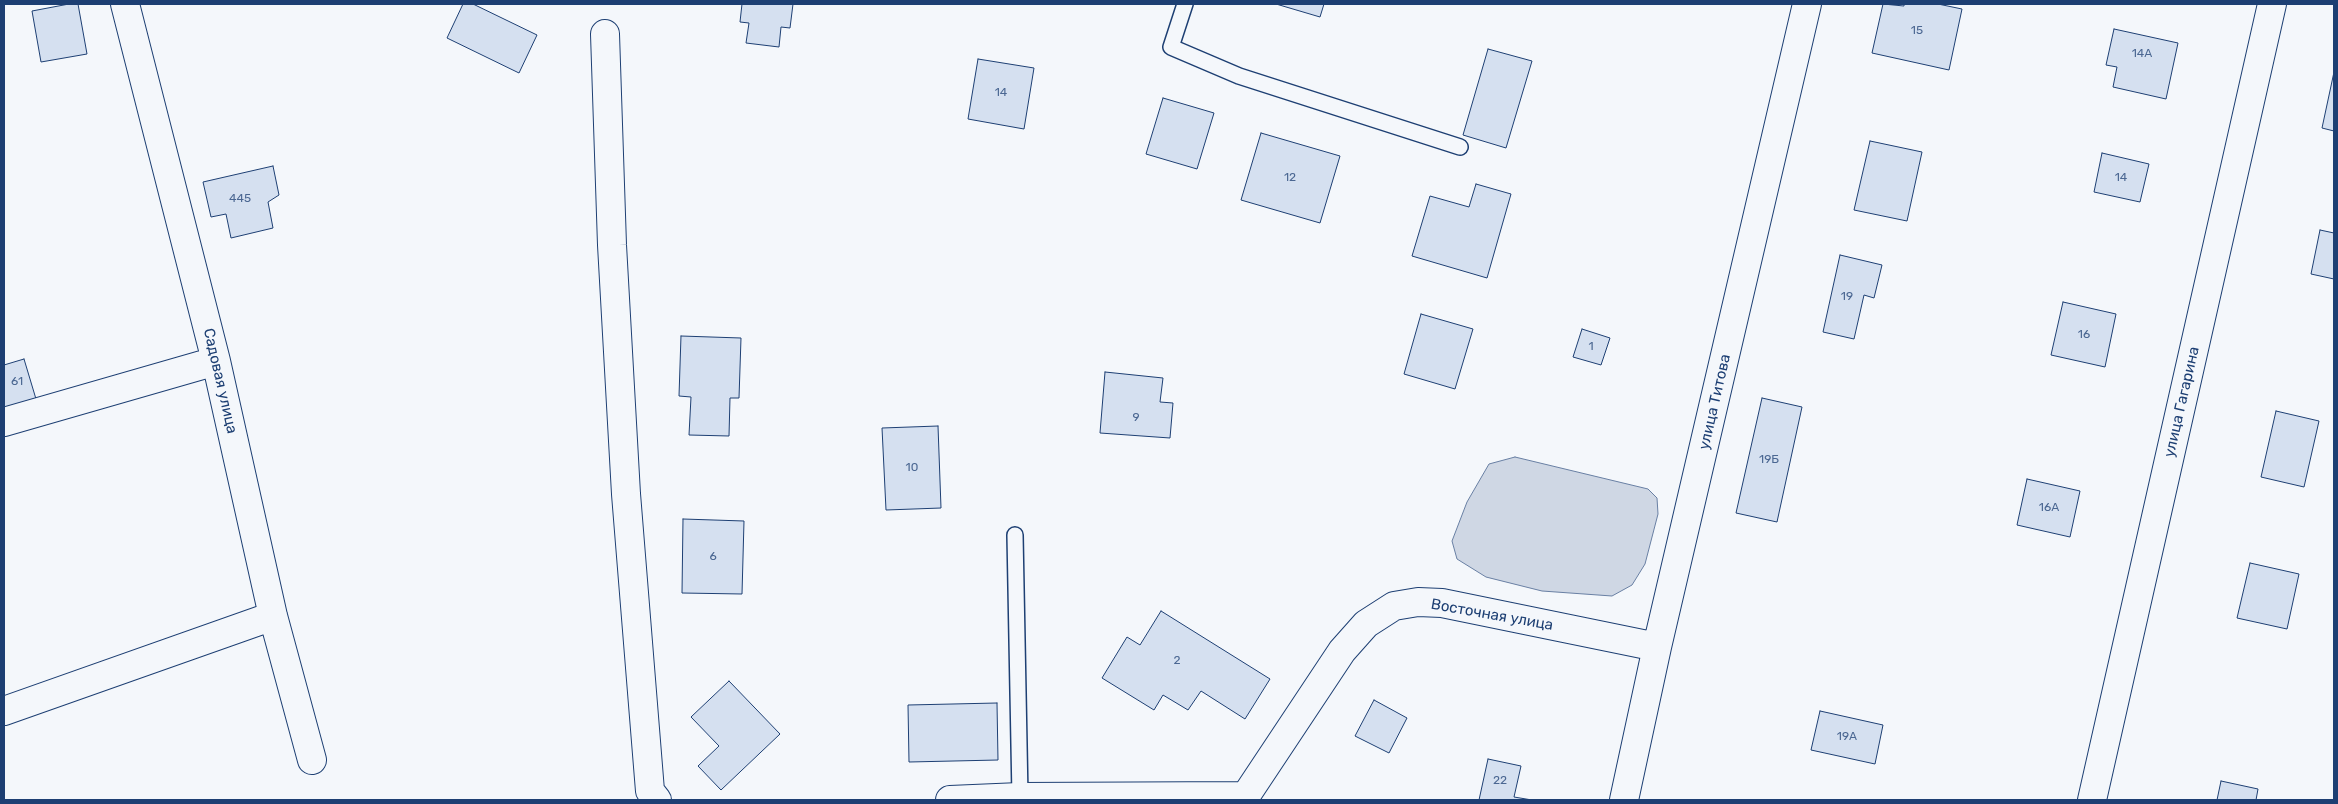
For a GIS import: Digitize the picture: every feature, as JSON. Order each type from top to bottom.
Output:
[{"type":"street","name":"Садовая улица","points":[[125,4],[216,361],[273,616],[312,760]]},
{"type":"street","name":"улица Титова","points":[[1624,800],[1657,647],[1807,4]]},
{"type":"street","name":"улица Гагарина","points":[[2092,800],[2272,4]]},
{"type":"street","points":[[605,34],[612,245],[626,494],[650,791],[656,800]]},
{"type":"street","points":[[4,422],[216,361]]},
{"type":"street","name":"Восточная улица","points":[[1244,798],[1342,651],[1366,624],[1394,606],[1418,602],[1442,603],[1657,647]]},
{"type":"street","points":[[4,711],[273,616]]},
{"type":"street","points":[[950,800],[1020,797],[1244,798]]},
{"type":"lane","points":[[1185,4],[1171,47],[1239,76],[1460,147]]},
{"type":"lane","points":[[1015,535],[1020,797]]},
{"type":"shaded area","points":[[1515,457],[1648,489],[1657,498],[1658,514],[1645,564],[1632,585],[1612,596],[1542,591],[1486,577],[1457,559],[1452,541],[1467,502],[1489,464]]},
{"type":"building","points":[[78,4],[87,54],[41,62],[32,11]]},
{"type":"building","points":[[463,4],[473,4],[537,35],[519,73],[447,38]]},
{"type":"building","points":[[742,4],[793,4],[790,28],[781,27],[779,47],[746,43],[749,23],[740,22]]},
{"type":"building","points":[[1276,4],[1324,4],[1320,17]]},
{"type":"building","points":[[1883,4],[1904,6],[1904,4],[1938,4],[1962,9],[1949,70],[1872,53]]},
{"type":"building","points":[[2114,29],[2178,43],[2166,99],[2113,87],[2117,67],[2106,65]]},
{"type":"building","points":[[1488,49],[1532,61],[1506,148],[1463,135]]},
{"type":"building","points":[[978,59],[1034,68],[1024,129],[968,119]]},
{"type":"building","points":[[2334,72],[2334,131],[2322,128]]},
{"type":"building","points":[[1163,98],[1214,113],[1197,169],[1146,154]]},
{"type":"building","points":[[1261,133],[1340,156],[1320,223],[1241,200]]},
{"type":"building","points":[[1870,141],[1922,152],[1907,221],[1854,210]]},
{"type":"building","points":[[2102,153],[2149,164],[2140,202],[2094,192]]},
{"type":"building","points":[[273,166],[279,195],[268,202],[273,228],[231,238],[226,214],[211,217],[203,182]]},
{"type":"building","points":[[1476,184],[1511,194],[1487,278],[1412,256],[1430,196],[1469,207]]},
{"type":"building","points":[[2320,230],[2334,233],[2334,279],[2311,274]]},
{"type":"building","points":[[1840,255],[1882,265],[1874,298],[1864,295],[1854,339],[1823,332]]},
{"type":"building","points":[[2063,302],[2116,314],[2105,367],[2051,355]]},
{"type":"building","points":[[1421,314],[1473,329],[1455,389],[1404,374]]},
{"type":"building","points":[[1582,329],[1610,338],[1601,365],[1573,357]]},
{"type":"building","points":[[681,336],[741,338],[739,398],[730,398],[729,436],[689,435],[691,397],[679,396]]},
{"type":"building","points":[[24,359],[36,399],[4,408],[4,365]]},
{"type":"building","points":[[1105,372],[1163,378],[1160,402],[1173,403],[1170,438],[1100,433]]},
{"type":"building","points":[[1762,398],[1802,407],[1777,522],[1736,513]]},
{"type":"building","points":[[2276,411],[2319,421],[2304,487],[2261,477]]},
{"type":"building","points":[[938,426],[941,508],[886,510],[882,428]]},
{"type":"building","points":[[2027,479],[2080,491],[2070,537],[2017,525]]},
{"type":"building","points":[[683,519],[744,521],[742,594],[682,593]]},
{"type":"building","points":[[2250,563],[2299,574],[2287,629],[2237,618]]},
{"type":"building","points":[[1161,611],[1270,679],[1245,719],[1201,691],[1188,710],[1163,695],[1154,710],[1102,678],[1127,637],[1140,645]]},
{"type":"building","points":[[729,681],[780,734],[721,790],[698,766],[719,746],[691,717]]},
{"type":"building","points":[[1374,700],[1407,718],[1389,753],[1355,736]]},
{"type":"building","points":[[997,703],[998,760],[909,762],[908,705]]},
{"type":"building","points":[[1820,711],[1883,725],[1875,764],[1811,750]]},
{"type":"building","points":[[1488,759],[1521,766],[1514,797],[1532,800],[1479,800]]},
{"type":"building","points":[[2221,781],[2258,789],[2256,800],[2217,800]]}]
